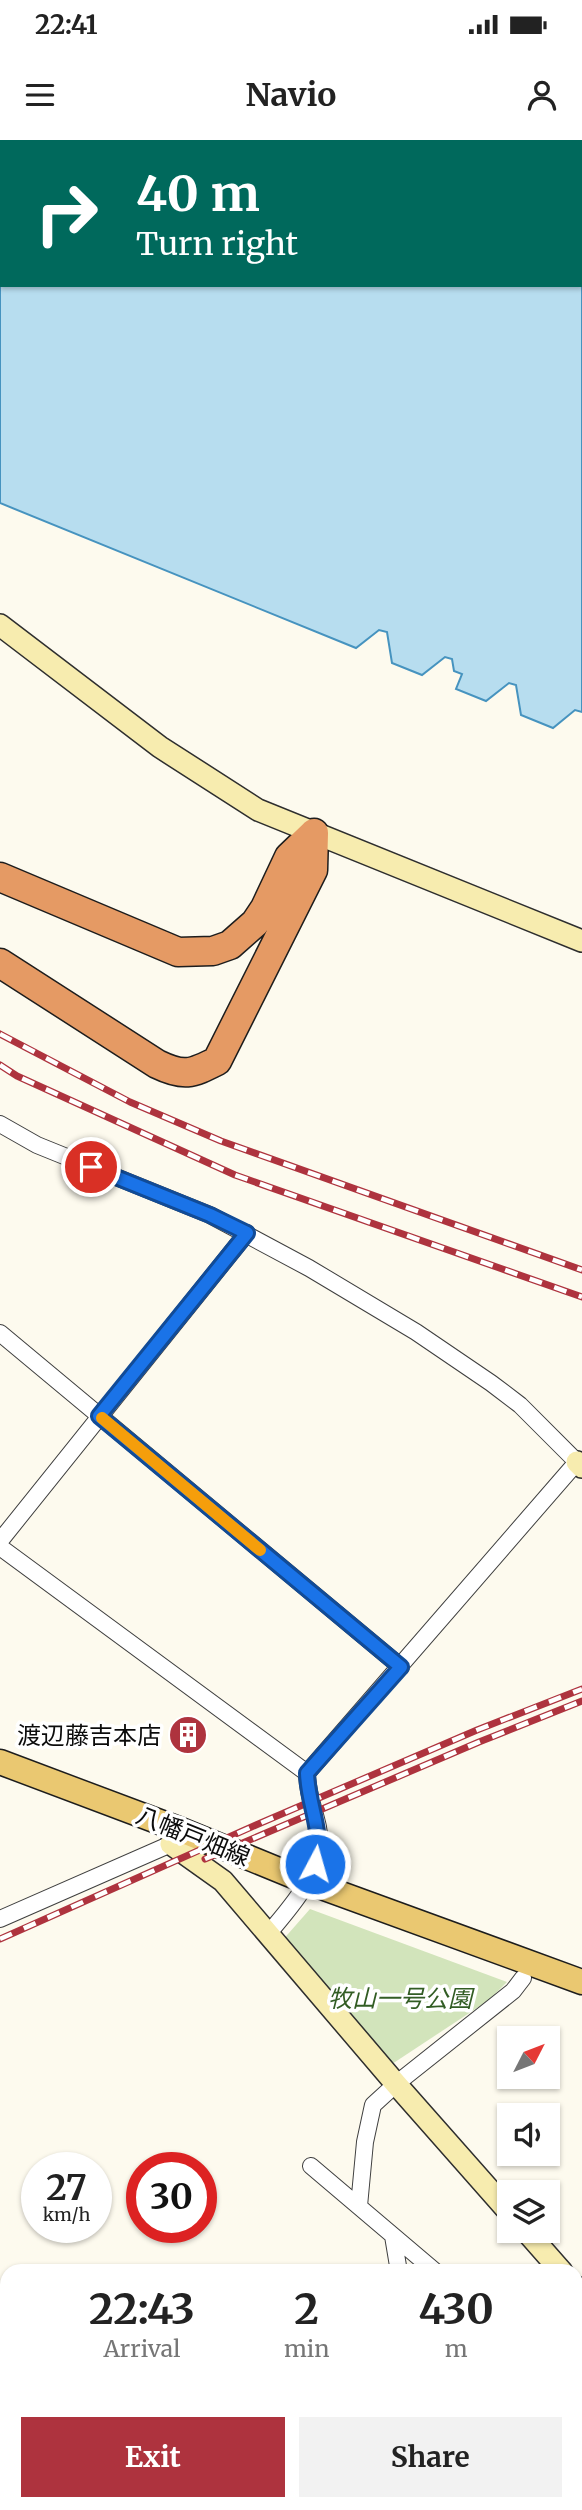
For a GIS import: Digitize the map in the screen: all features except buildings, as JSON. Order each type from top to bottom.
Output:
[{"type":"highway","points":[[0,877],[178,952],[213,951],[230,945],[255,923],[289,857],[314,833]]},
{"type":"highway","points":[[0,963],[157,1064],[172,1071],[189,1074],[202,1069],[217,1061],[313,870],[314,833]]},
{"type":"main road","name":"八幡戸畑線","points":[[0,1762],[181,1830],[303,1889],[582,2000]]},
{"type":"main road","name":"八幡戸畑線","points":[[0,1780],[171,1844],[582,1982]]},
{"type":"street","points":[[0,625],[160,747],[258,810],[582,941]]},
{"type":"street","points":[[0,1124],[37,1144],[210,1215],[247,1233],[416,1332],[520,1405],[579,1464],[307,1773],[307,1790],[318,1828],[319,1848],[303,1889],[268,1934]]},
{"type":"street","points":[[0,1541],[247,1233]]},
{"type":"street","points":[[0,1333],[401,1667]]},
{"type":"street","points":[[0,1547],[307,1773]]},
{"type":"street","points":[[0,1919],[171,1844],[223,1881],[497,2198]]},
{"type":"street","points":[[359,2206],[365,2142],[373,2105],[513,1991],[523,1978]]},
{"type":"street","points":[[311,2166],[426,2264]]},
{"type":"street","points":[[393,2236],[398,2264]]},
{"type":"street","points":[[537,2243],[555,2264]]},
{"type":"green space","name":"牧山一号公園","points":[[310,1909],[507,1982],[489,2000],[392,2064],[281,1942]]},
{"type":"water","points":[[0,287],[582,287],[582,712],[575,710],[553,728],[521,715],[516,685],[509,683],[486,701],[456,689],[462,674],[454,671],[452,659],[445,657],[422,675],[392,663],[387,632],[379,630],[356,648],[0,503]]},
{"type":"railway","points":[[0,1034],[130,1102],[221,1141],[582,1270]]},
{"type":"railway","points":[[0,1065],[17,1076],[235,1175],[582,1297]]},
{"type":"railway","points":[[0,1939],[477,1730],[582,1689]]},
{"type":"railway","points":[[205,1859],[582,1701]]},
{"type":"slow traffic","points":[[102,1418],[260,1550]]},
{"type":"place","name":"渡辺藤吉本店","points":[[188,1735]]},
{"type":"route","points":[[91,1167],[210,1215],[247,1233],[99,1416],[401,1667],[307,1773],[307,1790],[318,1828],[319,1848],[315,1864]]}]
